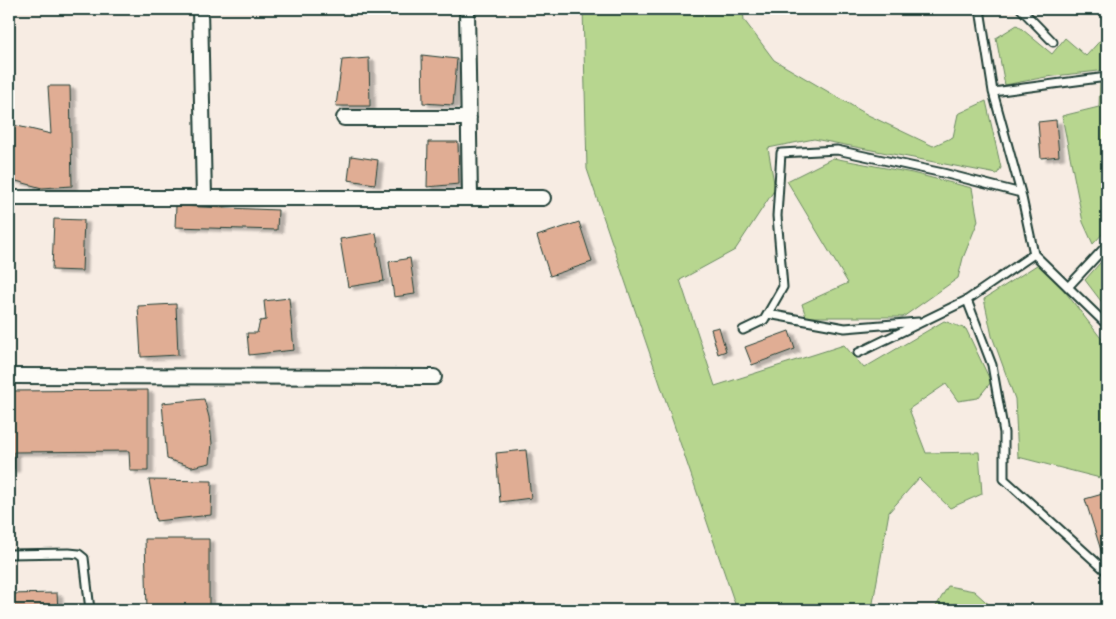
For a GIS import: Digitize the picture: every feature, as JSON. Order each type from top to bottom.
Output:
[{"type":"street","points":[[200,9],[204,198]]},
{"type":"street","points":[[467,9],[470,198]]},
{"type":"street","points":[[344,118],[469,118]]},
{"type":"street","points":[[9,198],[543,198]]},
{"type":"street","points":[[9,376],[434,377]]},
{"type":"lane","points":[[980,9],[993,92],[1021,193],[1034,254],[1107,325]]},
{"type":"lane","points":[[1021,9],[1053,42]]},
{"type":"lane","points":[[993,92],[1107,77]]},
{"type":"lane","points":[[744,330],[764,320],[783,287],[777,216],[781,154],[837,150],[944,173],[1021,193]]},
{"type":"lane","points":[[1068,287],[1107,245]]},
{"type":"lane","points":[[858,353],[967,300],[1034,254]]},
{"type":"lane","points":[[967,300],[992,365],[1004,432],[1004,479],[1107,572]]},
{"type":"lane","points":[[768,314],[845,328],[922,322]]},
{"type":"lane","points":[[9,554],[79,554],[84,558],[90,610]]},
{"type":"green space","points":[[583,9],[743,9],[744,20],[774,60],[868,115],[933,146],[953,137],[958,114],[986,101],[1001,168],[997,174],[814,139],[768,148],[775,189],[735,250],[680,280],[715,386],[844,345],[864,368],[944,321],[966,329],[991,382],[978,398],[958,401],[946,384],[909,409],[926,453],[979,452],[982,494],[950,508],[919,478],[889,512],[873,603],[883,610],[747,610],[736,607],[587,169]]},
{"type":"green space","points":[[1017,25],[1052,54],[1065,38],[1086,56],[1107,33],[1107,70],[1046,77],[1005,85],[996,38]]},
{"type":"green space","points":[[1100,81],[1107,81],[1107,229],[1093,244],[1083,222],[1062,116],[1099,107]]},
{"type":"green space","points":[[833,158],[912,173],[972,188],[978,221],[963,258],[958,278],[903,317],[806,317],[802,304],[848,283],[787,181]]},
{"type":"green space","points":[[1107,255],[1107,309],[1085,280]]},
{"type":"green space","points":[[1040,263],[1060,285],[1100,337],[1107,343],[1107,489],[1104,479],[1018,457],[1015,399],[992,336],[984,299]]},
{"type":"green space","points":[[948,586],[974,591],[995,610],[934,610]]},
{"type":"building","points":[[422,55],[457,59],[453,105],[423,103]]},
{"type":"building","points":[[369,58],[370,106],[336,106],[342,60]]},
{"type":"building","points":[[48,86],[70,86],[72,186],[42,188],[9,179],[9,124],[51,134]]},
{"type":"building","points":[[1056,120],[1059,156],[1041,158],[1038,122]]},
{"type":"building","points":[[428,142],[458,142],[459,184],[427,187]]},
{"type":"building","points":[[351,156],[378,160],[375,184],[348,180]]},
{"type":"building","points":[[176,206],[278,210],[277,230],[175,227]]},
{"type":"building","points":[[54,219],[84,220],[82,271],[52,270]]},
{"type":"building","points":[[579,222],[592,262],[550,276],[537,236]]},
{"type":"building","points":[[376,233],[384,281],[348,287],[340,239]]},
{"type":"building","points":[[410,258],[415,294],[394,297],[389,262]]},
{"type":"building","points":[[289,298],[294,350],[249,355],[247,333],[257,333],[260,321],[266,320],[264,301]]},
{"type":"building","points":[[176,304],[178,355],[141,357],[138,306]]},
{"type":"building","points":[[719,327],[726,351],[718,354],[711,329]]},
{"type":"building","points":[[789,331],[795,349],[752,365],[745,347]]},
{"type":"building","points":[[148,390],[148,471],[130,471],[129,451],[14,452],[14,469],[9,469],[9,391]]},
{"type":"building","points":[[204,399],[209,417],[212,443],[210,463],[192,467],[167,459],[162,403]]},
{"type":"building","points":[[526,450],[531,498],[500,502],[496,453]]},
{"type":"building","points":[[149,480],[212,481],[211,515],[156,521]]},
{"type":"building","points":[[1106,493],[1107,559],[1104,560],[1085,499]]},
{"type":"building","points":[[145,539],[209,539],[209,610],[147,610]]},
{"type":"building","points":[[57,593],[58,610],[9,610],[9,594]]}]
